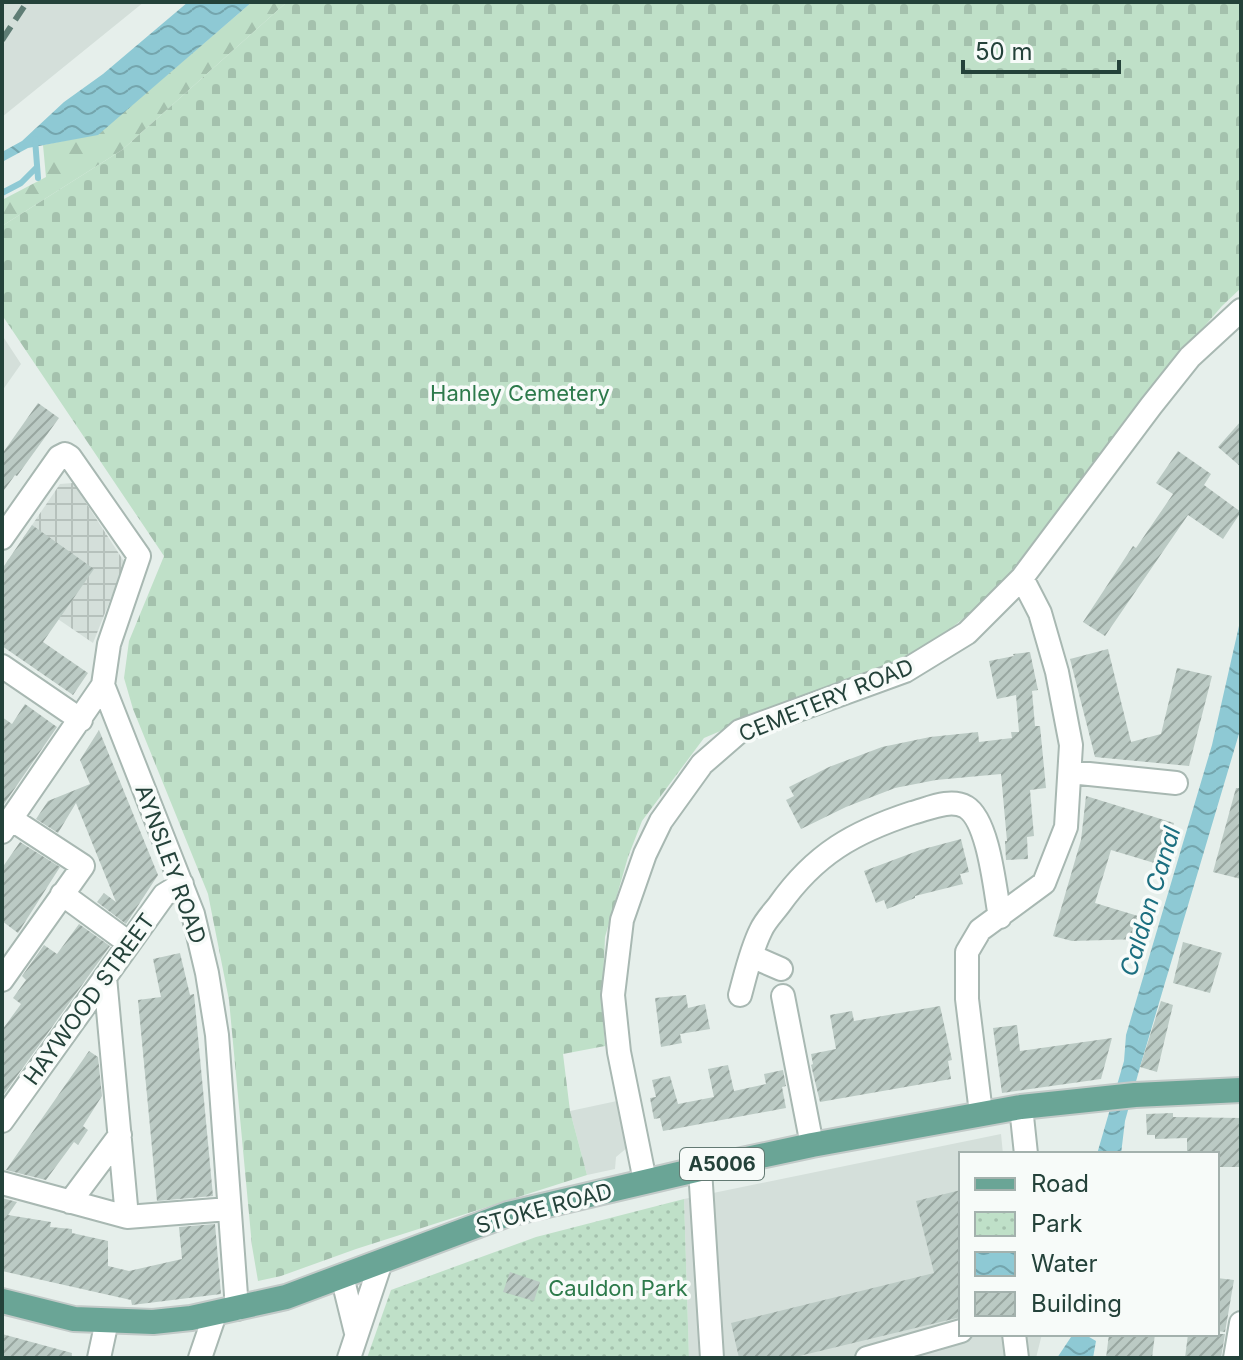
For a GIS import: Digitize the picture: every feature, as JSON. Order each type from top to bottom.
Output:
[{"type":"main road","name":"STOKE ROAD","points":[[2,1301],[74,1319],[107,1321],[153,1322],[226,1311],[286,1297],[508,1214],[700,1169],[1021,1107],[1135,1095],[1241,1090]]},
{"type":"street","name":"CEMETERY ROAD","points":[[645,1181],[619,1052],[613,995],[622,920],[645,854],[661,821],[702,764],[740,731],[905,671],[967,633],[1022,578],[1190,357],[1241,310]]},
{"type":"street","name":"AYNSLEY ROAD","points":[[2,538],[59,457],[65,454],[139,556],[109,644],[103,685],[193,914],[207,973],[217,1035],[229,1209],[226,1311]]},
{"type":"street","points":[[981,1113],[966,985],[967,952],[980,930],[1044,883],[1066,827],[1071,745],[1057,672],[1040,613],[1022,578]]},
{"type":"street","points":[[5,674],[81,720]]},
{"type":"street","points":[[2,980],[83,866],[6,826],[103,685]]},
{"type":"street","points":[[1070,772],[1176,783]]},
{"type":"street","points":[[740,995],[762,928],[796,880],[851,836],[883,823],[948,804],[965,806],[976,817],[986,844],[1000,917]]},
{"type":"street","name":"HAYWOOD STREET","points":[[2,1121],[164,895],[182,884]]},
{"type":"street","points":[[62,894],[129,943]]},
{"type":"street","points":[[751,956],[781,969]]},
{"type":"street","points":[[105,977],[127,1217]]},
{"type":"street","points":[[783,996],[812,1145]]},
{"type":"street","points":[[1021,1107],[1026,1152]]},
{"type":"street","points":[[70,1202],[120,1135]]},
{"type":"street","points":[[700,1169],[712,1358]]},
{"type":"street","points":[[2,1183],[127,1217],[229,1209]]},
{"type":"street","points":[[349,1358],[381,1262]]},
{"type":"street","points":[[342,1276],[356,1334]]},
{"type":"street","points":[[200,1358],[226,1311]]},
{"type":"street","points":[[99,1358],[107,1321]]},
{"type":"street","points":[[1235,1358],[1241,1323]]},
{"type":"street","points":[[867,1358],[959,1332]]},
{"type":"street","points":[[1014,1336],[1017,1358]]},
{"type":"shaded area","points":[[2,2],[144,2],[2,117]]},
{"type":"shaded area","points":[[2,335],[21,364],[2,391]]},
{"type":"shaded area","points":[[73,483],[125,563],[93,643],[2,581],[2,569],[60,484]]},
{"type":"shaded area","points":[[617,1101],[628,1147],[616,1157],[615,1169],[587,1175],[570,1111]]},
{"type":"shaded area","points":[[1001,1134],[1003,1152],[959,1152],[959,1336],[1042,1336],[1036,1358],[689,1358],[684,1199]]},
{"type":"green space","points":[[252,2],[287,2],[122,150],[2,226],[2,200],[46,177],[43,145],[98,134]]},
{"type":"green space","name":"Hanley Cemetery","points":[[287,2],[1241,2],[1241,288],[1153,386],[1002,583],[969,614],[935,641],[895,664],[784,704],[704,738],[642,821],[605,937],[602,1004],[605,1046],[563,1054],[570,1111],[587,1175],[258,1281],[229,1000],[208,894],[133,709],[124,678],[129,641],[164,556],[2,315],[2,226],[122,150]]},
{"type":"green space","name":"Cauldon Park","points":[[684,1199],[689,1358],[367,1358],[391,1290],[536,1237]]},
{"type":"water","points":[[188,2],[252,2],[98,135],[28,148],[2,162],[2,152],[22,141],[64,102],[103,74]]},
{"type":"water","points":[[1241,617],[1241,727],[1140,1067],[1125,1121],[1121,1152],[1098,1152],[1124,1061],[1126,1035],[1212,745]]},
{"type":"water","points":[[1072,1336],[1087,1336],[1096,1341],[1093,1358],[1057,1358]]},
{"type":"building","points":[[38,403],[59,418],[2,493],[2,454]]},
{"type":"building","points":[[1241,421],[1241,467],[1218,447]]},
{"type":"building","points":[[1178,451],[1211,474],[1204,485],[1241,512],[1223,539],[1188,515],[1105,636],[1083,622],[1133,546],[1136,548],[1173,494],[1156,483]]},
{"type":"building","points":[[32,525],[94,569],[43,642],[88,673],[73,695],[2,646],[2,569]]},
{"type":"building","points":[[1108,649],[1131,742],[1161,734],[1177,668],[1212,676],[1189,766],[1095,757],[1070,659]]},
{"type":"building","points":[[1030,652],[1038,690],[1032,691],[1035,726],[1040,726],[1046,788],[1030,790],[1034,836],[1027,837],[1028,859],[1006,860],[1001,774],[936,780],[895,788],[801,829],[786,800],[794,796],[789,787],[829,767],[882,747],[930,737],[978,732],[979,742],[1012,738],[1011,732],[1019,732],[1016,695],[997,699],[989,661]]},
{"type":"building","points":[[25,704],[57,727],[2,807],[2,717],[12,724]]},
{"type":"building","points":[[99,730],[158,875],[126,924],[97,902],[104,893],[116,902],[76,803],[58,833],[36,819],[48,801],[90,784],[80,760]]},
{"type":"building","points":[[1236,788],[1241,788],[1241,879],[1213,872]]},
{"type":"building","points":[[1086,796],[1174,823],[1161,865],[1111,850],[1095,903],[1148,919],[1142,939],[1072,941],[1053,936],[1081,840]]},
{"type":"building","points":[[961,839],[969,872],[960,874],[963,884],[915,896],[887,909],[884,900],[876,903],[864,871]]},
{"type":"building","points":[[20,842],[60,867],[18,933],[2,921],[2,868]]},
{"type":"building","points":[[79,924],[110,946],[2,1097],[2,1030],[21,1004],[13,998],[26,980],[22,976],[44,945],[57,954]]},
{"type":"building","points":[[1183,942],[1222,953],[1210,993],[1173,983]]},
{"type":"building","points":[[180,953],[190,995],[194,994],[213,1196],[157,1201],[138,1000],[161,997],[153,959]]},
{"type":"building","points":[[686,995],[688,1008],[705,1004],[710,1029],[680,1034],[682,1043],[661,1047],[655,998]]},
{"type":"building","points":[[1161,1001],[1173,1005],[1157,1072],[1140,1067]]},
{"type":"building","points":[[940,1006],[952,1060],[948,1061],[951,1079],[820,1102],[811,1054],[836,1049],[830,1015],[852,1011],[854,1021]]},
{"type":"building","points":[[1017,1025],[1020,1051],[1112,1038],[1101,1079],[1002,1093],[993,1028]]},
{"type":"building","points":[[89,1051],[98,1057],[102,1096],[83,1126],[88,1130],[78,1145],[74,1142],[46,1180],[6,1170]]},
{"type":"building","points":[[728,1065],[734,1091],[766,1084],[764,1074],[783,1070],[786,1108],[663,1131],[660,1118],[654,1119],[650,1098],[656,1097],[652,1080],[670,1076],[678,1104],[714,1097],[708,1069]]},
{"type":"building","points":[[1146,1114],[1241,1118],[1241,1167],[1219,1167],[1219,1152],[1187,1152],[1187,1138],[1155,1139],[1155,1135],[1147,1135]]},
{"type":"building","points":[[959,1190],[959,1317],[791,1358],[739,1358],[731,1323],[934,1273],[916,1201]]},
{"type":"building","points":[[2,1198],[17,1202],[8,1215],[51,1222],[50,1227],[72,1229],[72,1233],[108,1241],[108,1266],[129,1271],[182,1259],[179,1227],[215,1224],[221,1294],[132,1305],[131,1300],[2,1271]]},
{"type":"building","points":[[510,1272],[540,1282],[534,1301],[503,1292]]},
{"type":"building","points":[[1219,1278],[1234,1280],[1225,1332],[1219,1331]]},
{"type":"building","points":[[2,1334],[72,1353],[71,1358],[2,1358]]},
{"type":"building","points":[[1225,1334],[1221,1358],[1185,1358],[1188,1336]]},
{"type":"building","points":[[1109,1336],[1155,1336],[1152,1358],[1106,1358]]},
{"type":"waterway","points":[[35,139],[38,178]]},
{"type":"waterway","points":[[2,193],[21,183],[37,167]]},
{"type":"railway","points":[[2,40],[27,2]]},
{"type":"water label","name":"Caldon Canal","points":[[1150,901]]}]
